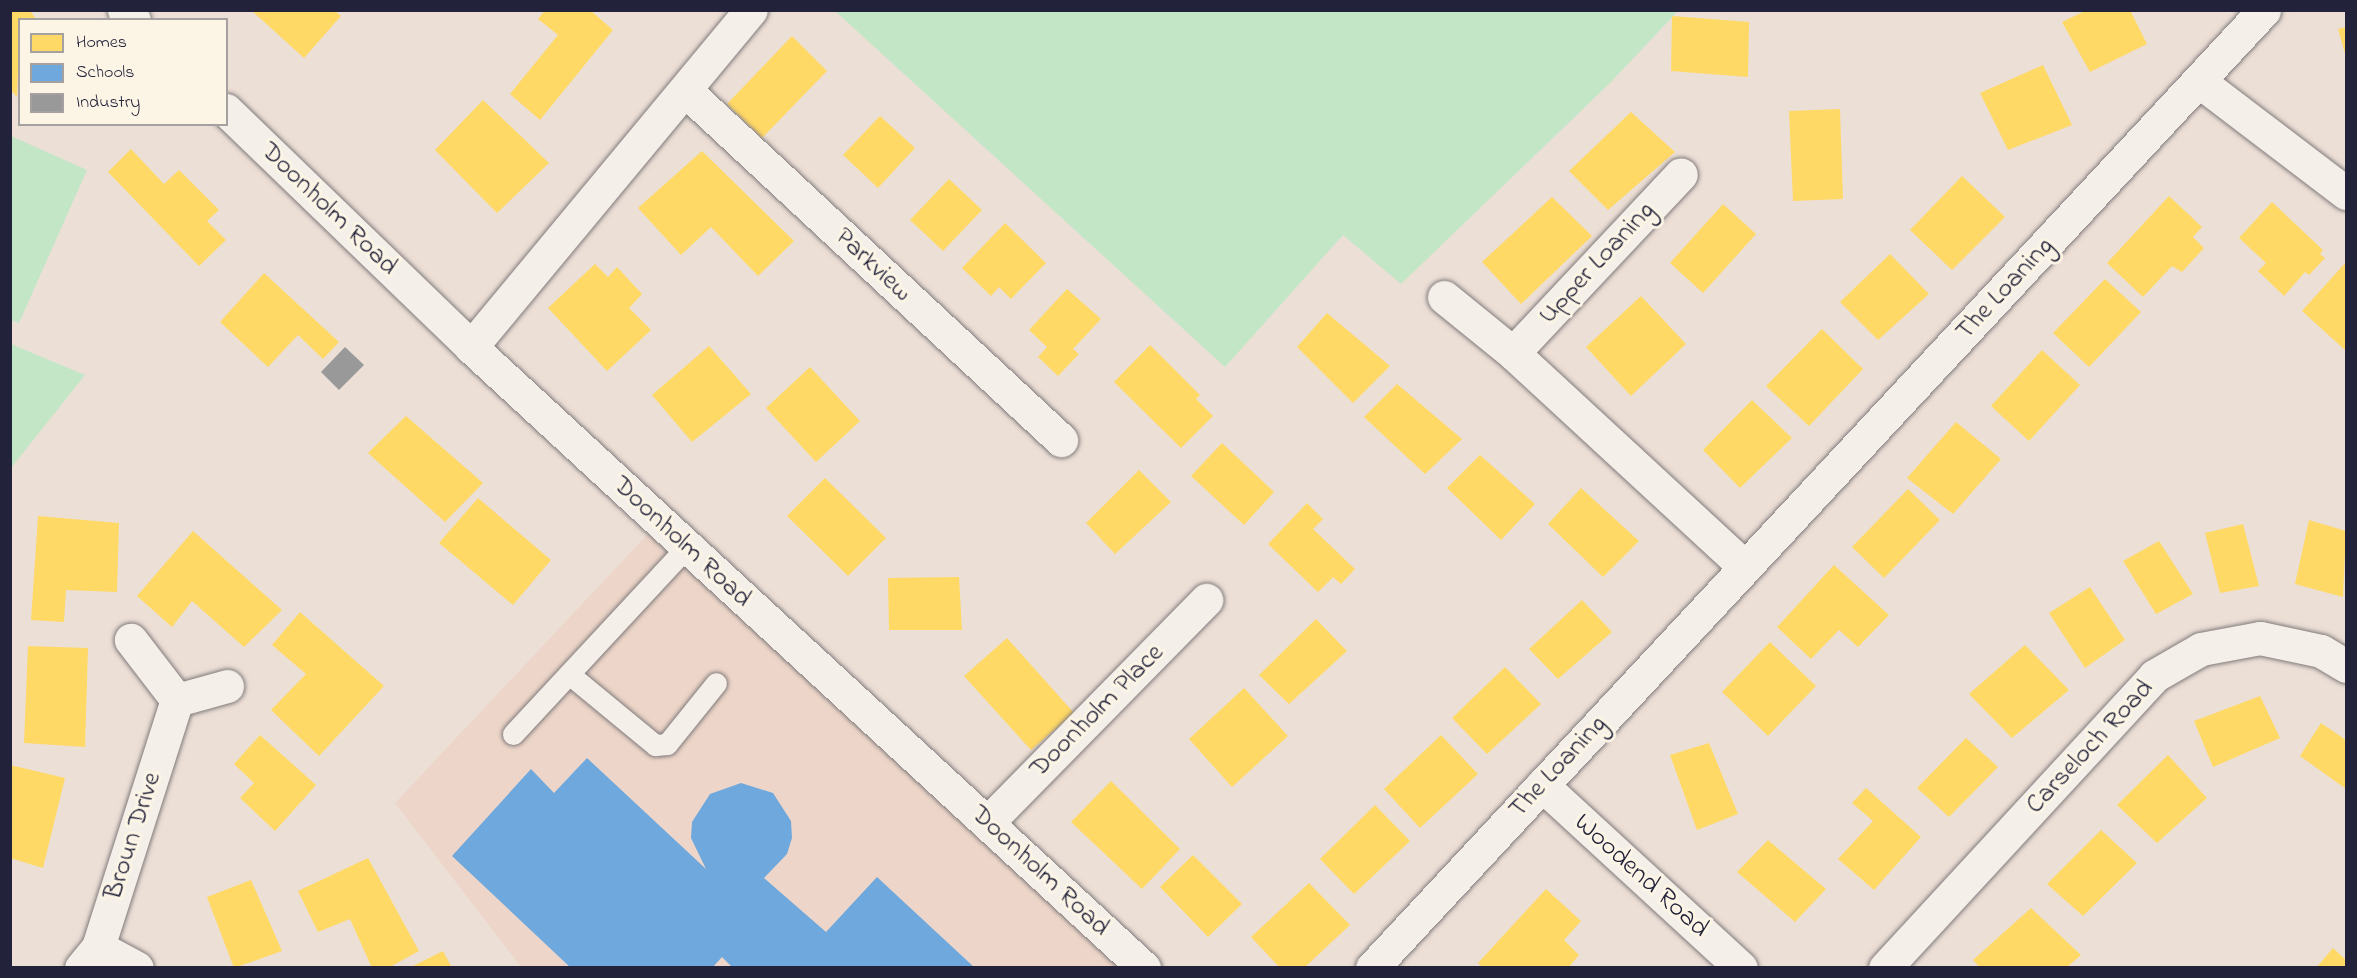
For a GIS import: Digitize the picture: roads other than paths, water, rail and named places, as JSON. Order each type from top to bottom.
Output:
[{"type":"street","points":[[471,347],[751,10]]},
{"type":"street","name":"The Loaning","points":[[1372,968],[2264,10]]},
{"type":"street","points":[[2199,81],[2346,194]]},
{"type":"street","name":"Parkview","points":[[685,90],[1061,440]]},
{"type":"street","name":"Doonholm Road","points":[[228,112],[471,347],[1144,968]]},
{"type":"street","name":"Upper Loaning","points":[[1513,353],[1681,174]]},
{"type":"street","points":[[1444,297],[1513,353],[1745,567]]},
{"type":"street","name":"Doonholm Place","points":[[987,823],[1206,600]]},
{"type":"street","name":"Carseloch Road","points":[[1885,968],[2154,676],[2201,649],[2260,638],[2321,651],[2346,666]]},
{"type":"street","points":[[131,640],[177,700],[227,686]]},
{"type":"street","name":"Broun Drive","points":[[89,957],[177,700]]},
{"type":"street","name":"Woodend Road","points":[[1542,785],[1741,968]]},
{"type":"street","points":[[89,957],[137,968]]},
{"type":"lane","points":[[513,734],[687,547]]},
{"type":"lane","points":[[569,674],[655,745],[666,744],[716,684]]}]
